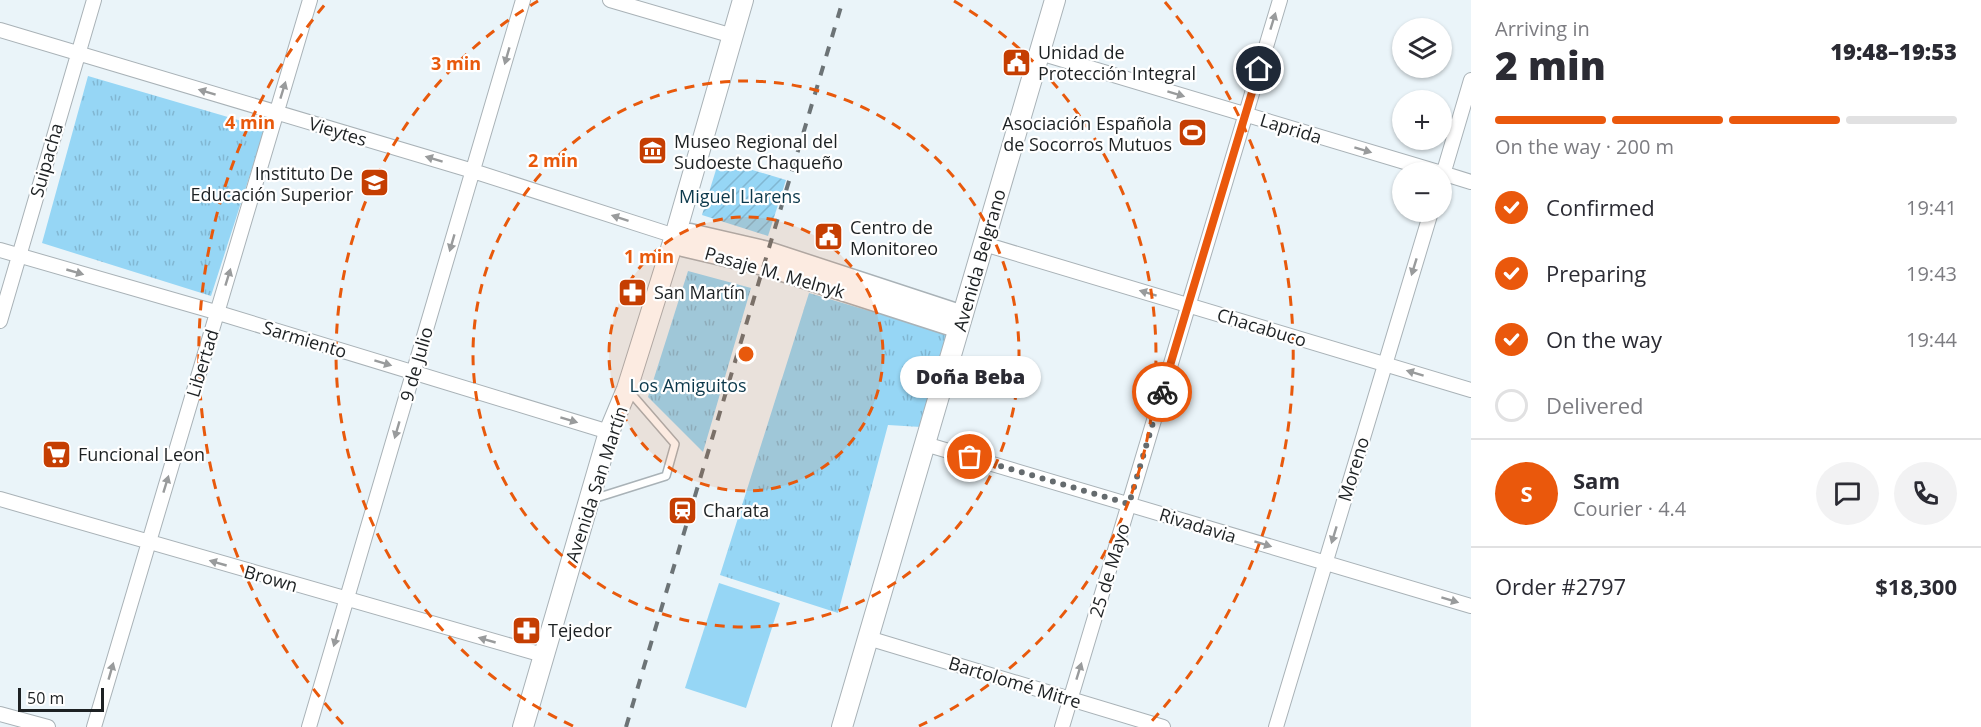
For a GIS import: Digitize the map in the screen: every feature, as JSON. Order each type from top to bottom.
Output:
[{"type":"main road","name":"Avenida San Martín","points":[[523,727],[609,432],[627,389],[675,236],[743,0]]},
{"type":"main road","name":"Avenida Belgrano","points":[[842,727],[1055,0]]},
{"type":"street","name":"Suipacha","points":[[0,321],[94,0]]},
{"type":"street","name":"Libertad","points":[[94,727],[310,0]]},
{"type":"street","name":"9 de Julio","points":[[309,727],[523,0]]},
{"type":"street","points":[[610,0],[733,36]]},
{"type":"street","name":"25 de Mayo","points":[[1062,727],[1280,0]]},
{"type":"street","name":"Vieytes","points":[[0,30],[473,171],[675,236]]},
{"type":"street","name":"Laprida","points":[[1040,53],[1401,162]]},
{"type":"street","points":[[1445,162],[1471,80]]},
{"type":"street","name":"Laprida","points":[[1452,177],[1471,182]]},
{"type":"street","name":"Moreno","points":[[1276,727],[1428,222]]},
{"type":"street","name":"Pasaje M. Melnyk","points":[[675,236],[683,247],[764,266],[961,322]]},
{"type":"street","name":"Chacabuco","points":[[984,244],[1471,390]]},
{"type":"street","name":"Sarmiento","points":[[0,250],[217,312],[609,432]]},
{"type":"street","name":"Rivadavia","points":[[925,444],[1471,606]]},
{"type":"street","name":"Brown","points":[[0,499],[543,655]]},
{"type":"street","name":"Bartolomé Mitre","points":[[868,638],[1163,727]]},
{"type":"street","points":[[0,714],[48,727]]},
{"type":"lane","points":[[590,499],[666,476],[675,444],[627,389]]},
{"type":"green space","points":[[88,76],[265,128],[211,296],[42,243]]},
{"type":"green space","name":"Miguel Llarens","points":[[719,160],[786,180],[768,236],[702,215]]},
{"type":"green space","name":"Los Amiguitos","points":[[688,271],[751,288],[703,452],[648,397]]},
{"type":"green space","points":[[809,293],[947,334],[921,427],[888,425],[838,613],[720,575]]},
{"type":"green space","points":[[719,583],[780,603],[746,708],[685,688]]},
{"type":"railway","points":[[626,727],[843,0]]},
{"type":"way so far","points":[[970,457],[1129,504],[1162,392]]},
{"type":"place","name":"Unidad de Protección Integral","points":[[1017,62]]},
{"type":"place","name":"Asociación Española de Socorros Mutuos","points":[[1193,133]]},
{"type":"place","name":"Museo Regional del Sudoeste Chaqueño","points":[[653,151]]},
{"type":"place","name":"Instituto De Educación Superior","points":[[374,183]]},
{"type":"place","name":"Centro de Monitoreo","points":[[829,237]]},
{"type":"place","name":"San Martín","points":[[633,292]]},
{"type":"place","name":"Funcional Leon","points":[[57,454]]},
{"type":"place","name":"Doña Beba","points":[[970,457]]},
{"type":"place","name":"Charata","points":[[682,510]]},
{"type":"place","name":"Tejedor","points":[[527,630]]},
{"type":"route","points":[[1162,392],[1259,69]]}]
